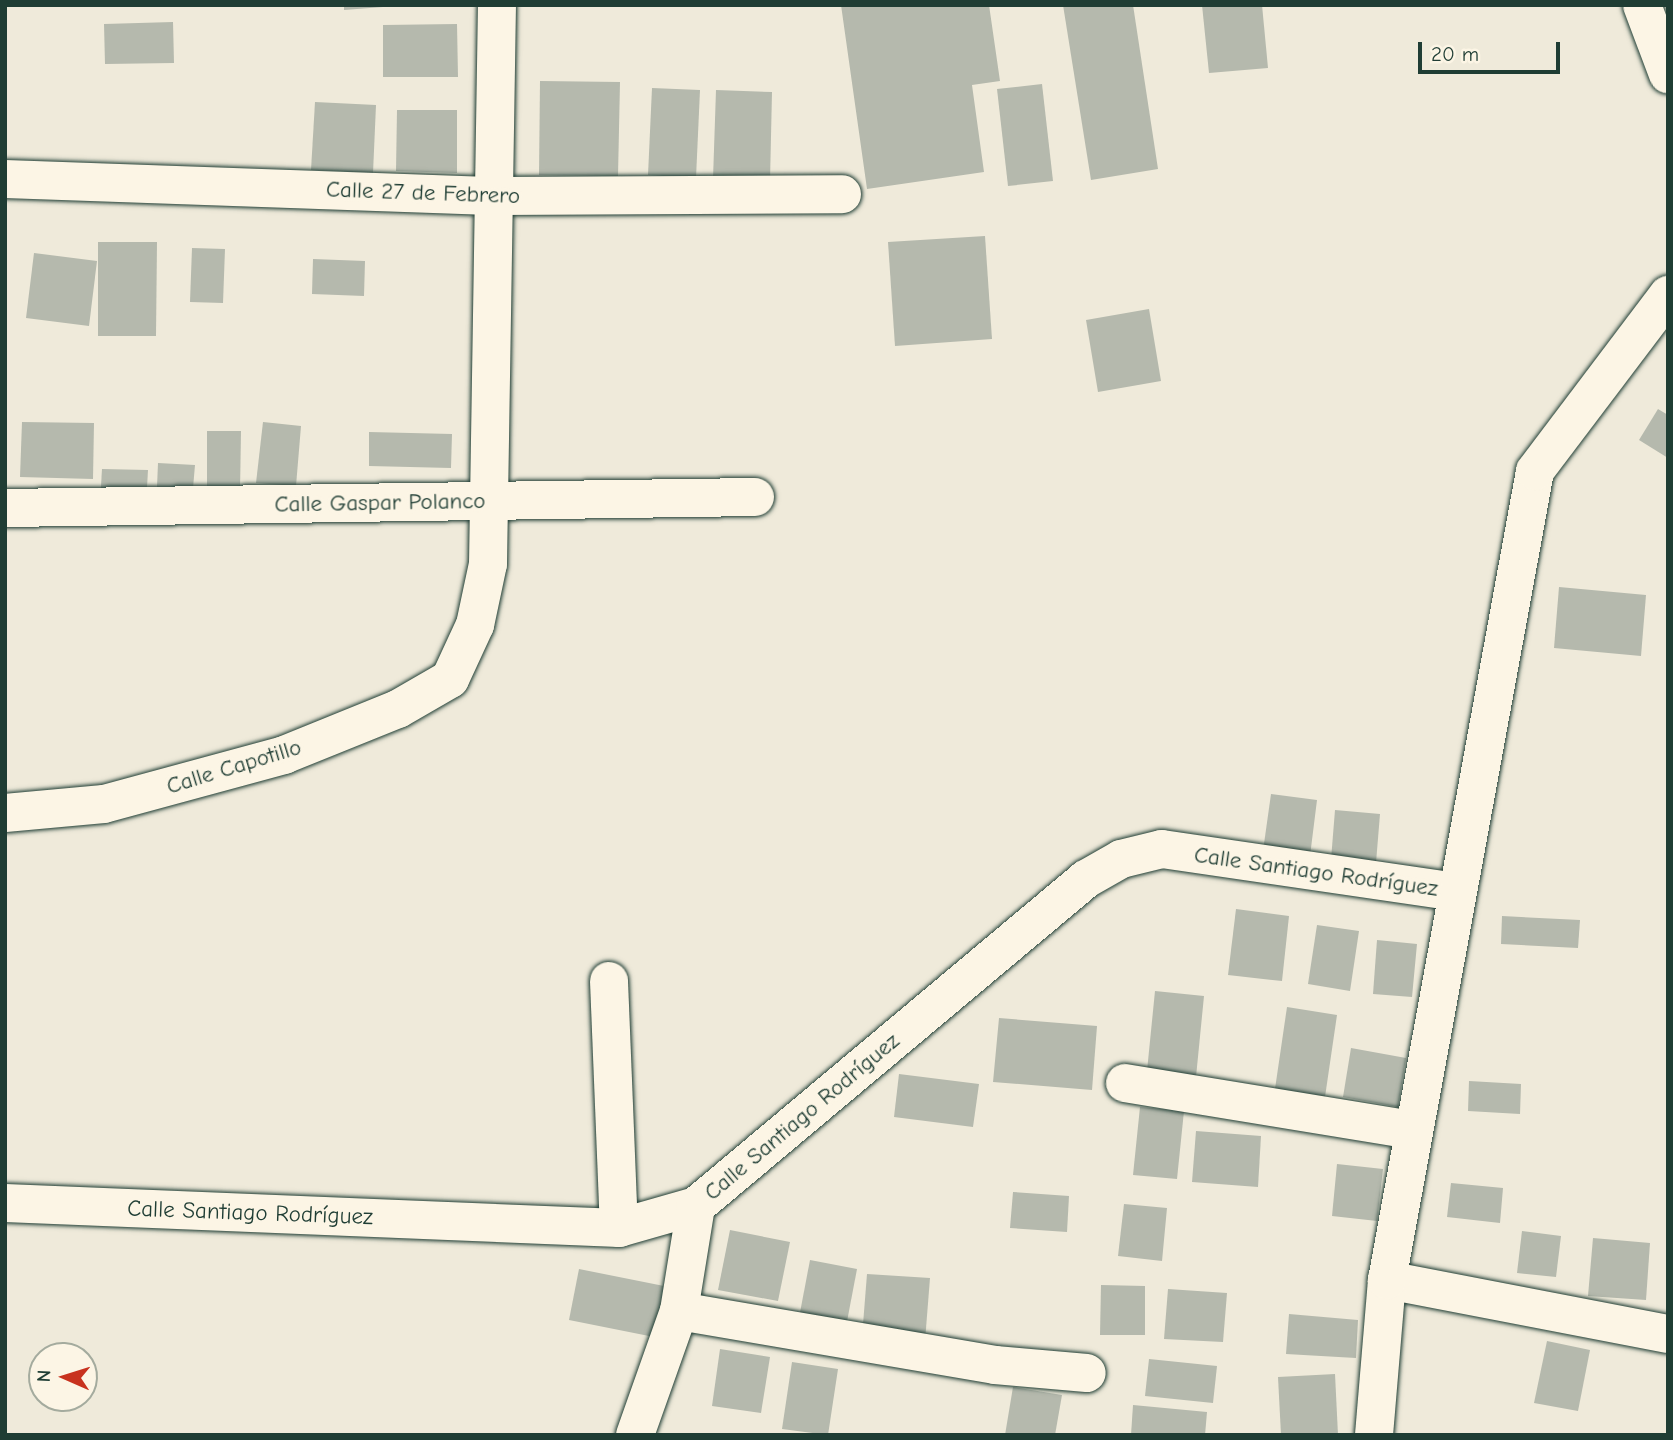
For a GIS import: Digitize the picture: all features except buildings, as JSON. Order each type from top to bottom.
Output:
[{"type":"street","points":[[492,501],[498,196],[497,5]]},
{"type":"street","points":[[1642,5],[1668,74]]},
{"type":"street","name":"Calle 27 de Febrero","points":[[5,179],[498,196],[842,194]]},
{"type":"street","points":[[1374,1435],[1387,1280],[1455,892],[1535,471],[1668,295]]},
{"type":"street","name":"Calle Gaspar Polanco","points":[[5,508],[755,497]]},
{"type":"street","name":"Calle Capotillo","points":[[5,813],[104,804],[284,755],[398,709],[450,679],[475,625],[492,501]]},
{"type":"street","name":"Calle Santiago Rodríguez","points":[[5,1203],[618,1228],[696,1206],[1086,879],[1121,859],[1162,849],[1455,892]]},
{"type":"street","points":[[609,981],[618,1228]]},
{"type":"street","points":[[1125,1083],[1413,1130]]},
{"type":"street","points":[[635,1435],[679,1311],[696,1206]]},
{"type":"street","points":[[1387,1280],[1668,1334]]},
{"type":"street","points":[[679,1311],[995,1365],[1087,1373]]}]
